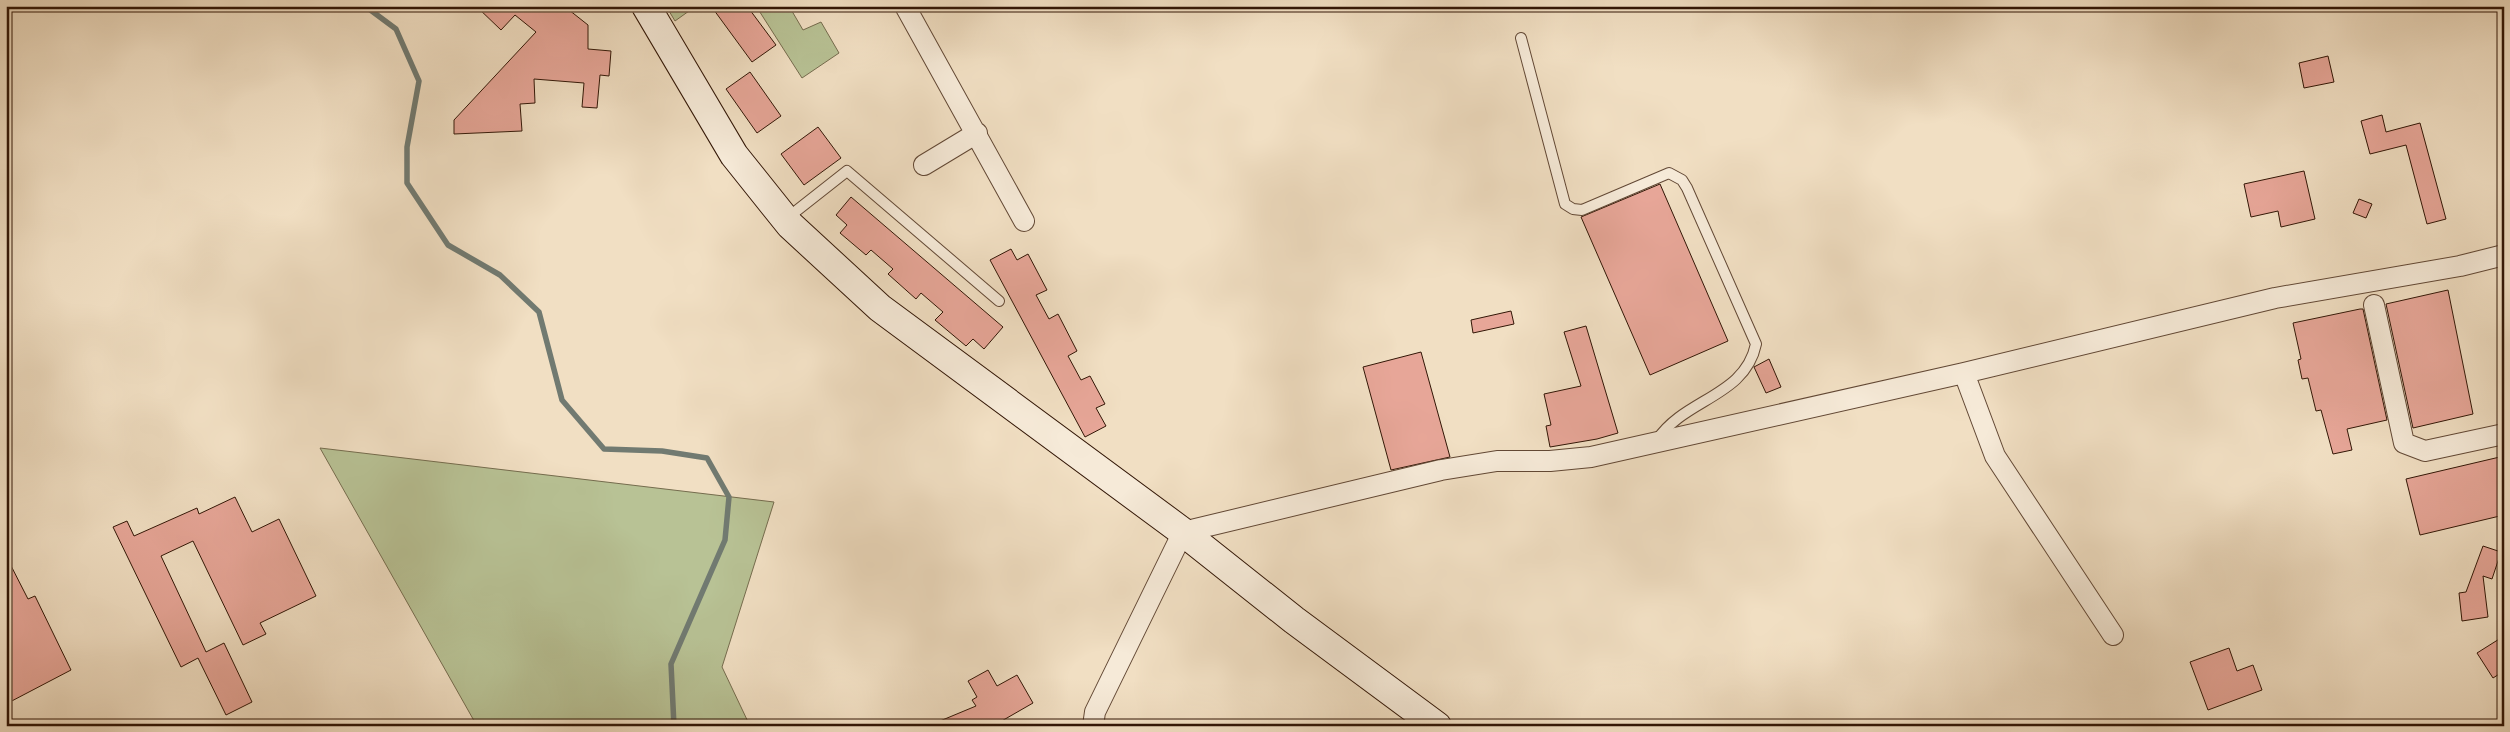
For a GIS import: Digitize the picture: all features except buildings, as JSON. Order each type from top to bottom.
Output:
[{"type":"main road","points":[[646,6],[734,156],[786,218],[880,308],[1183,532],[1294,620],[1437,726]]},
{"type":"street","points":[[909,7],[1024,221]]},
{"type":"street","points":[[924,165],[977,133]]},
{"type":"street","points":[[1093,726],[1095,712],[1183,532],[1441,470],[1497,462],[1550,461],[1591,457],[1964,373],[2275,298],[2460,266],[2504,255]]},
{"type":"street","points":[[2374,305],[2404,443],[2425,451],[2504,434]]},
{"type":"street","points":[[1964,373],[1995,456],[2113,635]]},
{"type":"lane","points":[[1521,38],[1565,204],[1573,209],[1582,210],[1669,173],[1677,176],[1687,188],[1756,344],[1748,367],[1736,382],[1680,415],[1656,441]]},
{"type":"lane","points":[[786,218],[847,171],[999,301]]},
{"type":"green space","points":[[666,6],[696,6],[675,21]]},
{"type":"green space","points":[[756,6],[789,6],[803,30],[821,22],[839,53],[802,78]]},
{"type":"green space","points":[[320,448],[774,502],[722,667],[750,726],[477,726]]},
{"type":"waterway","points":[[365,6],[396,29],[419,81],[407,147],[407,183],[448,245],[500,275],[539,312],[562,400],[604,449],[662,451],[707,458],[729,497],[725,540],[671,664],[674,726]]}]
